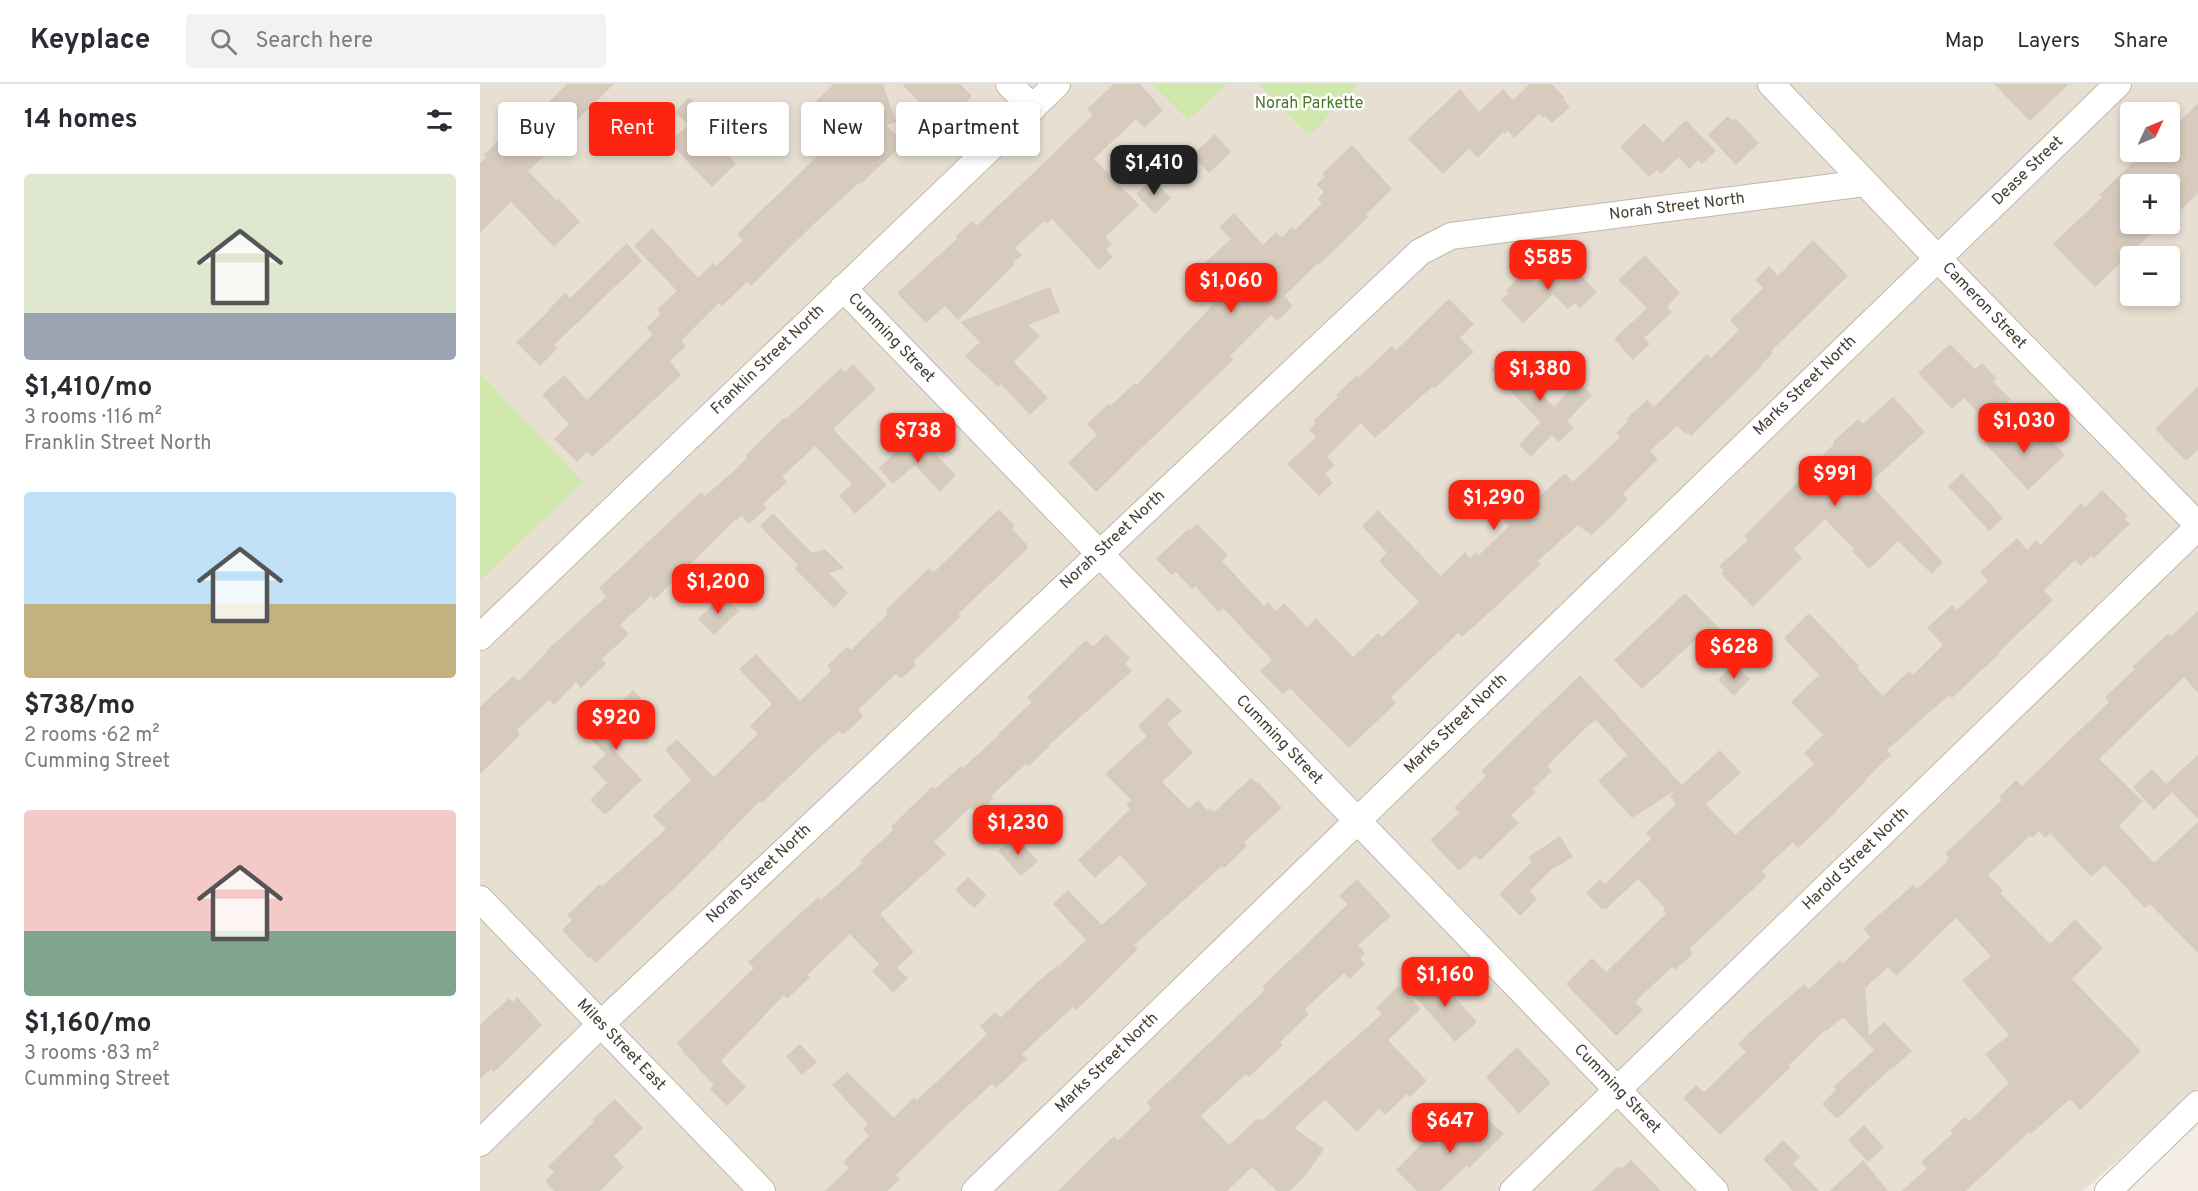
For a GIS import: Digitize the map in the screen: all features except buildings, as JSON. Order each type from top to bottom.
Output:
[{"type":"street","points":[[1009,84],[1027,102]]},
{"type":"street","name":"Franklin Street North","points":[[1039,102],[1057,84]]},
{"type":"street","name":"Cameron Street","points":[[1772,84],[1937,258],[2198,526]]},
{"type":"street","name":"Dease Street","points":[[1937,258],[2118,84]]},
{"type":"street","name":"Franklin Street North","points":[[480,637],[982,156]]},
{"type":"street","name":"Norah Street North","points":[[480,1143],[601,1024],[1098,553],[1420,252],[1451,236],[1865,183]]},
{"type":"street","name":"Marks Street North","points":[[975,1191],[1937,258]]},
{"type":"street","name":"Cumming Street","points":[[843,288],[1715,1191]]},
{"type":"street","name":"Harold Street North","points":[[1513,1191],[2198,526]]},
{"type":"street","name":"Miles Street East","points":[[480,899],[762,1191]]},
{"type":"street","points":[[2108,1191],[2198,1104]]},
{"type":"shaded area","points":[[480,84],[2198,84],[2198,1088],[2083,1191],[480,1191]]},
{"type":"green space","name":"Norah Parkette","points":[[1152,84],[1227,84],[1188,120]]},
{"type":"green space","name":"Norah Parkette","points":[[1259,84],[1358,84],[1309,136]]},
{"type":"green space","points":[[480,373],[583,482],[480,580]]}]
